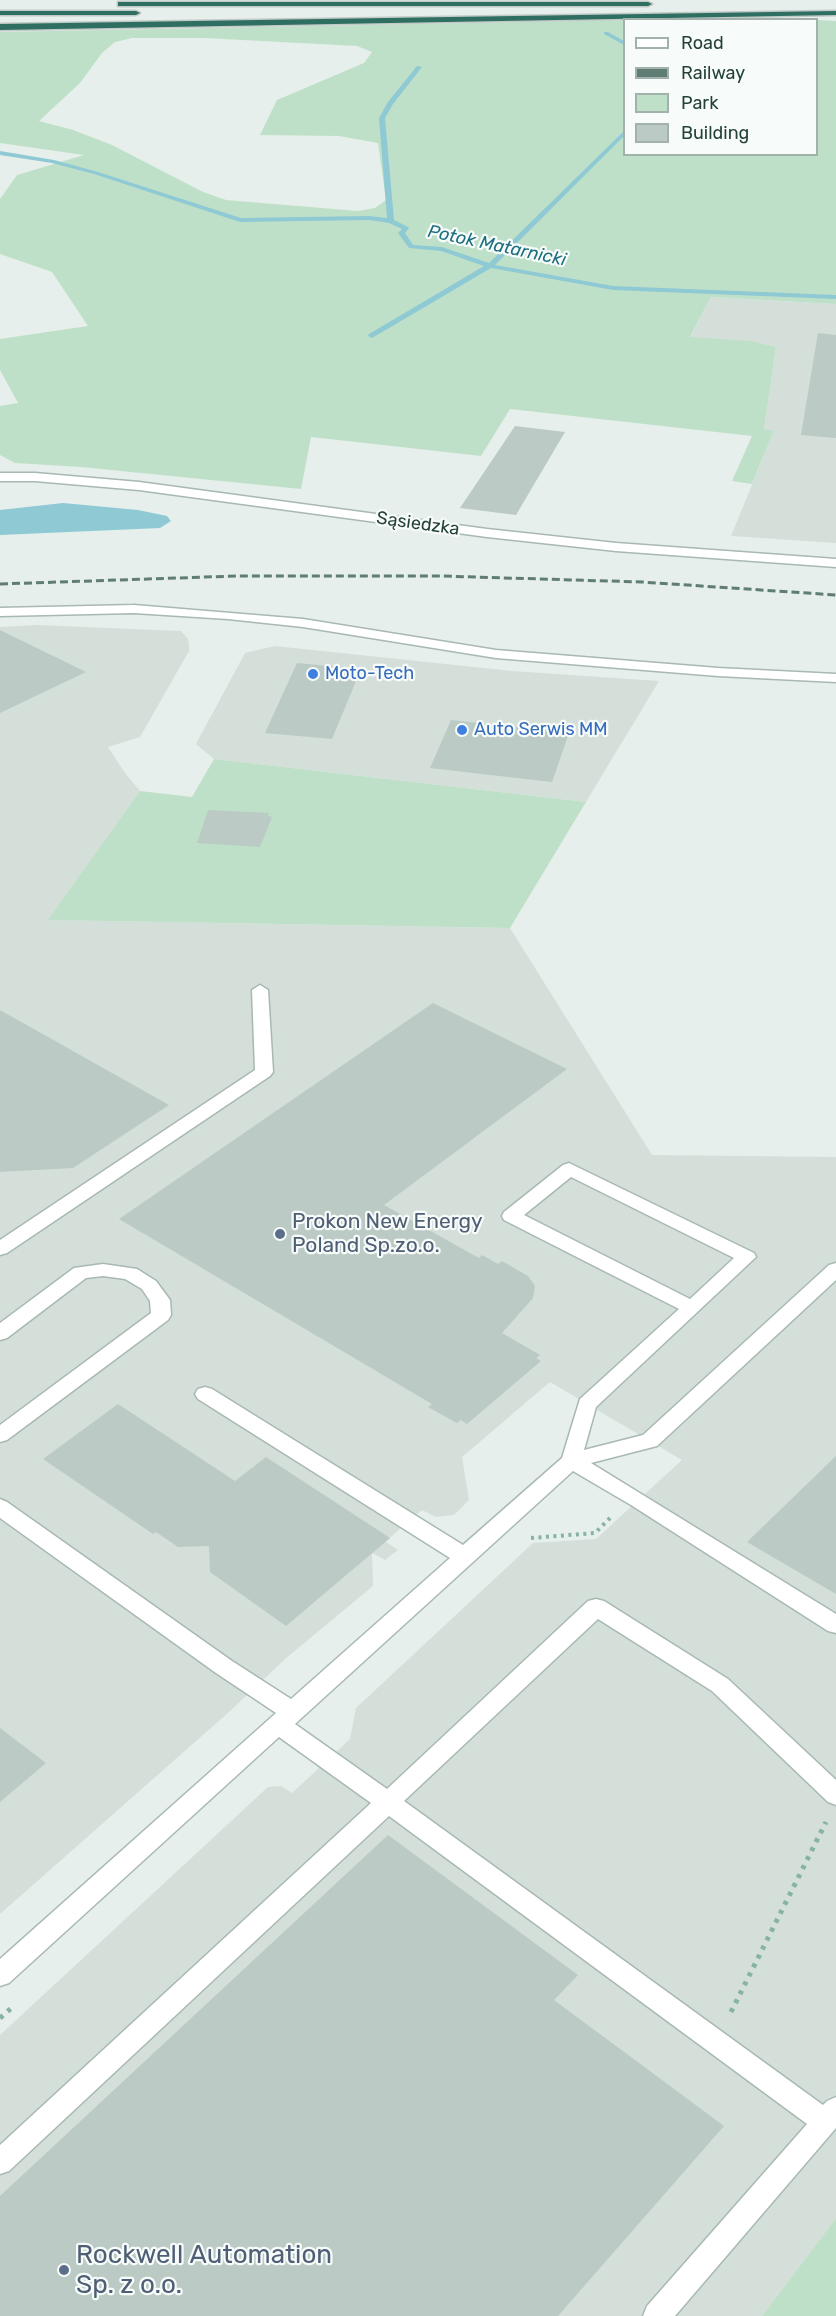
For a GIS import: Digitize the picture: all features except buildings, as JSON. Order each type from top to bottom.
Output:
[{"type":"highway","points":[[0,4],[657,4]]},
{"type":"highway","points":[[764,4],[836,4]]},
{"type":"highway","points":[[0,13],[836,13]]},
{"type":"highway","points":[[0,27],[836,13]]},
{"type":"street","name":"Sąsiedzka","points":[[0,477],[35,477],[138,486],[487,533],[616,547],[836,564]]},
{"type":"street","points":[[0,612],[134,609],[228,615],[303,623],[495,654],[718,672],[836,678]]},
{"type":"street","points":[[0,1249],[264,1072],[260,990]]},
{"type":"street","points":[[571,1461],[587,1404],[692,1308],[747,1257],[569,1169],[511,1216],[692,1308]]},
{"type":"street","points":[[0,1975],[571,1461],[650,1441],[836,1269]]},
{"type":"street","points":[[0,1333],[81,1272],[103,1270],[130,1273],[149,1284],[160,1300],[161,1315],[0,1435]]},
{"type":"street","points":[[205,1394],[464,1556]]},
{"type":"street","points":[[571,1461],[638,1500],[836,1625]]},
{"type":"street","points":[[0,1507],[224,1666],[388,1802],[716,2042],[831,2115],[657,2316]]},
{"type":"street","points":[[0,2163],[596,1607],[720,1685],[833,1804]]},
{"type":"path","points":[[716,2042],[833,1804]]},
{"type":"shaded area","points":[[711,297],[836,304],[836,543],[731,536],[774,431],[764,429],[776,347],[690,338]]},
{"type":"shaded area","points":[[38,625],[181,631],[188,639],[189,645],[189,651],[140,737],[108,747],[140,791],[49,920],[510,928],[652,1155],[836,1157],[836,2218],[762,2316],[0,2316],[0,2035],[268,1787],[281,1786],[292,1793],[329,1759],[350,1739],[356,1708],[533,1543],[596,1539],[682,1460],[550,1382],[462,1457],[469,1500],[454,1515],[436,1517],[422,1510],[386,1542],[398,1550],[385,1560],[372,1553],[373,1586],[285,1659],[229,1712],[0,1914],[0,627]]},
{"type":"shaded area","points":[[275,646],[512,671],[659,681],[586,802],[214,759],[196,744],[245,653]]},
{"type":"green space","points":[[623,20],[623,156],[818,156],[818,20],[836,21],[836,304],[711,297],[690,337],[750,341],[776,347],[764,429],[774,431],[752,484],[732,481],[752,436],[510,409],[481,456],[311,437],[301,489],[81,467],[15,463],[0,455],[0,406],[18,403],[0,370],[0,339],[88,326],[52,272],[0,254],[0,199],[17,175],[84,155],[0,143],[0,32]],"holes":[[[132,38],[204,38],[357,46],[372,52],[364,63],[277,100],[260,135],[339,136],[378,143],[386,200],[375,208],[358,211],[226,200],[203,192],[112,145],[73,130],[39,121],[80,83],[102,53],[115,42]]]},
{"type":"green space","points":[[214,759],[586,802],[510,928],[48,920],[140,791],[192,797]]},
{"type":"green space","points":[[836,2218],[836,2316],[762,2316]]},
{"type":"water","points":[[63,503],[138,510],[167,516],[171,521],[160,528],[0,535],[0,510]]},
{"type":"waterway","points":[[606,33],[623,42]]},
{"type":"waterway","points":[[391,221],[382,118],[390,103],[419,67]]},
{"type":"waterway","points":[[490,266],[623,134]]},
{"type":"waterway","name":"Potok Matarnicki","points":[[0,153],[52,161],[96,173],[240,220],[369,218],[391,221]]},
{"type":"waterway","name":"Potok Matarnicki","points":[[391,221],[406,228],[401,233],[411,247],[442,249],[490,266]]},
{"type":"waterway","points":[[372,336],[490,266]]},
{"type":"waterway","name":"Potok Matarnicki","points":[[490,266],[613,288],[836,297]]},
{"type":"railway","points":[[0,584],[237,576],[440,576],[642,582],[836,595]]},
{"type":"place","name":"Moto-Tech","points":[[313,674]]},
{"type":"place","name":"Auto Serwis MM","points":[[462,730]]},
{"type":"place","name":"Prokon New Energy Poland Sp.zo.o.","points":[[280,1234]]},
{"type":"place","name":"Rockwell Automation Sp. z o.o.","points":[[64,2270]]}]
